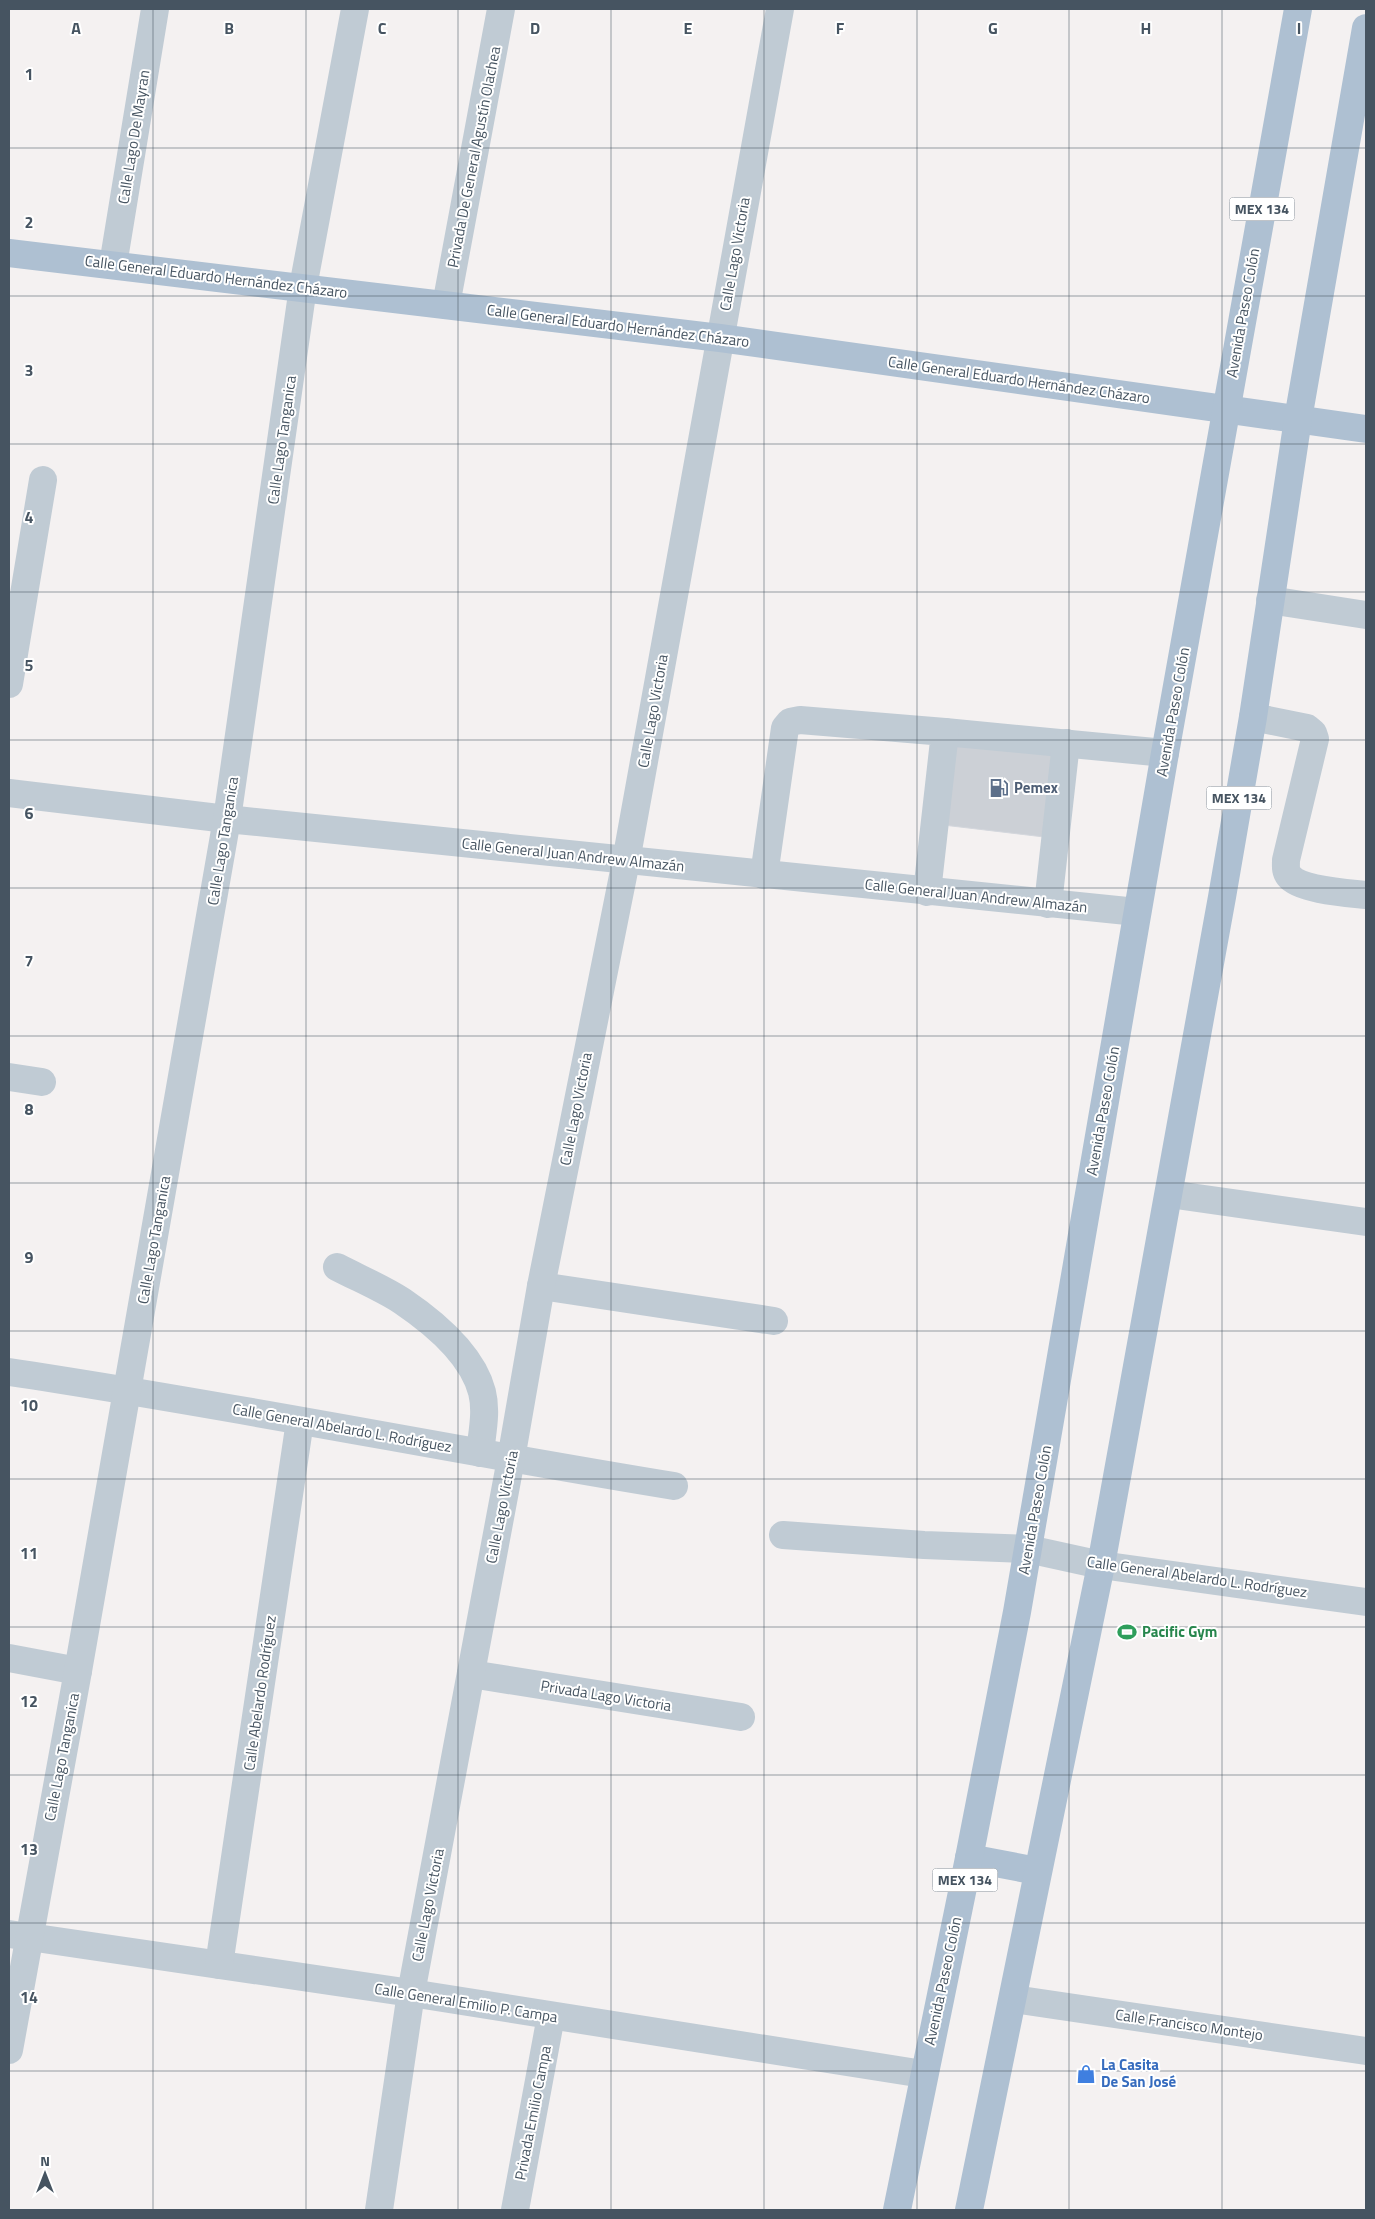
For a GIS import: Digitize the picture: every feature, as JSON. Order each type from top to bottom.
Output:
[{"type":"main road","name":"Avenida Paseo Colón","points":[[897,2210],[923,2074],[969,1858],[1028,1548],[1137,912],[1298,9]]},
{"type":"main road","name":"MEX 134","points":[[970,2210],[1037,1870],[1101,1565],[1169,1194],[1253,717],[1298,420],[1366,28]]},
{"type":"main road","name":"Calle General Eduardo Hernández Cházaro","points":[[9,253],[720,338],[1366,429]]},
{"type":"main road","points":[[969,1858],[1037,1870]]},
{"type":"street","name":"Calle Lago De Mayran","points":[[113,265],[155,9]]},
{"type":"street","name":"Calle Lago Tanganica","points":[[9,2050],[19,1936],[78,1671],[128,1390],[227,819],[304,287],[355,9]]},
{"type":"street","name":"Privada De General Agustín Olachea","points":[[446,306],[501,9]]},
{"type":"street","name":"Calle Lago Victoria","points":[[379,2210],[411,1993],[511,1460],[541,1286],[626,861],[780,9]]},
{"type":"street","points":[[9,684],[43,480]]},
{"type":"street","points":[[1270,600],[1366,615]]},
{"type":"street","points":[[1253,717],[1307,728],[1313,733],[1315,739],[1286,869],[1289,876],[1297,882],[1312,887],[1366,895]]},
{"type":"street","points":[[764,875],[786,728],[790,722],[800,720],[1165,753]]},
{"type":"street","points":[[927,892],[945,732]]},
{"type":"street","points":[[1048,904],[1066,743]]},
{"type":"street","name":"Calle General Juan Andrew Almazán","points":[[9,793],[227,819],[1137,912]]},
{"type":"street","points":[[9,1077],[42,1082]]},
{"type":"street","points":[[1169,1194],[1366,1222]]},
{"type":"street","points":[[337,1267],[401,1301],[438,1330],[466,1359],[477,1378],[482,1393],[484,1410],[480,1453]]},
{"type":"street","points":[[541,1286],[774,1321]]},
{"type":"street","name":"Calle General Abelardo L. Rodríguez","points":[[9,1372],[128,1390],[511,1460],[674,1486]]},
{"type":"street","name":"Calle Abelardo Rodríguez","points":[[220,1964],[300,1422]]},
{"type":"street","name":"Calle General Abelardo L. Rodríguez","points":[[783,1535],[924,1545],[1028,1548],[1101,1565],[1366,1602]]},
{"type":"street","points":[[9,1658],[78,1671]]},
{"type":"street","name":"Privada Lago Victoria","points":[[471,1674],[740,1717]]},
{"type":"street","name":"Calle General Emilio P. Campa","points":[[19,1936],[411,1993],[923,2074]]},
{"type":"street","name":"Calle Francisco Montejo","points":[[1013,1999],[1366,2051]]},
{"type":"street","name":"Privada Emilio Campa","points":[[515,2210],[551,2016]]},
{"type":"building","name":"Pemex","points":[[953,739],[1054,751],[1044,837],[943,825]]},
{"type":"place","name":"Pemex","points":[[999,788]]},
{"type":"place","name":"Pacific Gym","points":[[1127,1632]]},
{"type":"place","name":"La Casita De San José","points":[[1086,2074]]}]
